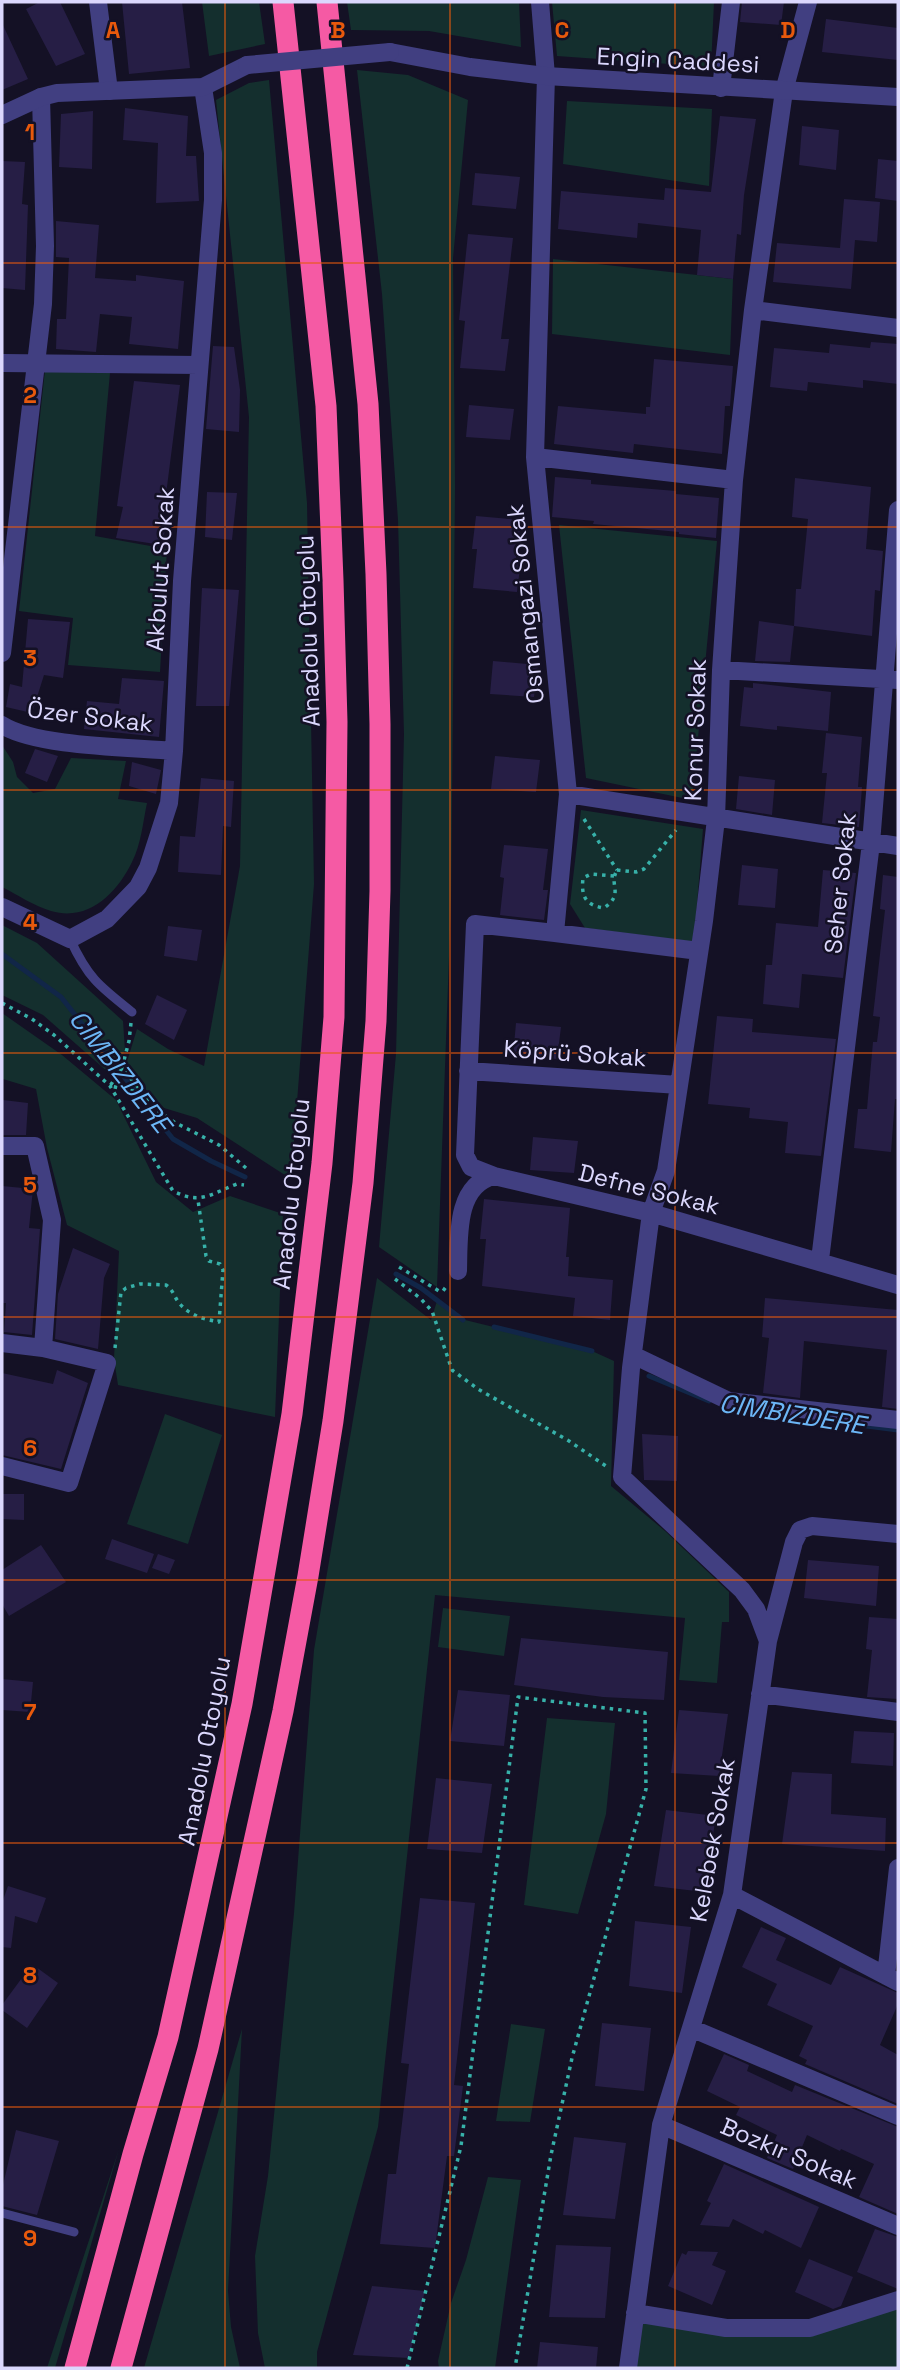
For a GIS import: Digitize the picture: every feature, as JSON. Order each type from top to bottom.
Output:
[{"type":"highway","name":"Anadolu Otoyolu","points":[[75,2368],[133,2154],[168,2038],[242,1704],[292,1414],[322,1163],[334,1017],[337,722],[333,580],[326,406],[283,2]]},
{"type":"highway","points":[[121,2368],[208,2049],[283,1711],[333,1421],[363,1183],[376,1021],[380,891],[380,724],[376,573],[367,392],[327,2]]},
{"type":"street","points":[[98,2],[109,91]]},
{"type":"street","name":"Osmangazi Sokak","points":[[540,2],[546,76],[535,457],[568,794],[555,933]]},
{"type":"street","points":[[721,88],[731,2]]},
{"type":"street","name":"Konur Sokak","points":[[632,1362],[651,1213],[666,1171],[716,819],[721,670],[734,480],[752,310],[784,90],[808,2]]},
{"type":"street","name":"Engin Caddesi","points":[[203,87],[247,65],[390,52],[470,67],[546,76],[898,97]]},
{"type":"street","points":[[2,115],[41,97],[57,93],[203,87]]},
{"type":"street","name":"Akbulut Sokak","points":[[70,939],[107,919],[138,887],[149,868],[169,803],[174,751],[181,581],[213,200],[212,152],[203,87]]},
{"type":"street","points":[[2,653],[8,549],[38,364],[43,304],[45,246],[41,97]]},
{"type":"street","points":[[752,310],[898,328]]},
{"type":"street","points":[[2,363],[199,365]]},
{"type":"street","points":[[535,457],[734,480]]},
{"type":"street","name":"Seher Sokak","points":[[820,1261],[891,680],[898,510]]},
{"type":"street","points":[[721,670],[891,680]]},
{"type":"street","name":"Özer Sokak","points":[[2,725],[28,736],[56,741],[174,751]]},
{"type":"street","points":[[568,794],[898,846]]},
{"type":"street","points":[[2,907],[70,939]]},
{"type":"street","name":"Köprü Sokak","points":[[494,1176],[471,1167],[465,1155],[475,925],[555,933]]},
{"type":"street","points":[[555,933],[699,951]]},
{"type":"street","name":"Köprü Sokak","points":[[468,1071],[679,1085]]},
{"type":"street","points":[[2,1146],[36,1146],[52,1220],[43,1348]]},
{"type":"street","points":[[458,1271],[459,1229],[467,1197],[480,1179],[494,1176]]},
{"type":"street","name":"Defne Sokak","points":[[494,1176],[651,1213],[898,1284]]},
{"type":"street","points":[[2,1343],[43,1348],[107,1363],[69,1483],[2,1466]]},
{"type":"street","points":[[622,1477],[632,1362],[729,1401],[898,1420]]},
{"type":"street","name":"Kelebek Sokak","points":[[622,1477],[743,1590],[756,1609],[768,1641],[732,1895],[662,2125],[628,2368]]},
{"type":"street","points":[[768,1641],[794,1542],[800,1530],[812,1526],[898,1534]]},
{"type":"street","points":[[760,1694],[898,1712]]},
{"type":"street","points":[[732,1895],[892,1979],[898,1868]]},
{"type":"street","points":[[693,2029],[898,2116]]},
{"type":"street","name":"Bozkır Sokak","points":[[662,2125],[898,2226]]},
{"type":"street","points":[[635,2313],[726,2328],[810,2328],[898,2300]]},
{"type":"lane","points":[[70,939],[82,966],[99,986],[132,1012]]},
{"type":"lane","points":[[2,2213],[74,2232]]},
{"type":"path","points":[[568,794],[617,870]]},
{"type":"path","points":[[617,870],[636,872],[644,869],[689,814]]},
{"type":"path","points":[[614,876],[591,874],[583,878],[582,892],[586,900],[593,906],[604,908],[612,902],[617,894],[614,876],[617,870]]},
{"type":"path","points":[[2,1003],[54,1035],[110,1086],[173,1191],[187,1198],[198,1199],[237,1184],[244,1185]]},
{"type":"path","points":[[110,1086],[121,1069],[129,1041],[132,1012]]},
{"type":"path","points":[[121,1069],[157,1110],[219,1145],[246,1168]]},
{"type":"path","points":[[110,1086],[142,1093]]},
{"type":"path","points":[[107,1363],[114,1359],[121,1293],[126,1288],[139,1284],[166,1285],[179,1303],[198,1318],[219,1322],[223,1270],[220,1264],[209,1261],[206,1256],[198,1199]]},
{"type":"path","points":[[399,1267],[439,1291],[443,1291],[458,1271]]},
{"type":"path","points":[[395,1279],[432,1311],[452,1370],[478,1389],[569,1441],[622,1477]]},
{"type":"path","points":[[407,2368],[461,2146],[519,1697],[645,1713],[646,1789],[572,2058],[551,2155],[515,2368]]},
{"type":"green space","points":[[202,2],[259,2],[265,44],[209,56]]},
{"type":"green space","points":[[347,2],[519,2],[521,47],[429,31],[351,30]]},
{"type":"green space","points":[[552,2],[714,2],[711,67],[557,56]]},
{"type":"green space","points":[[357,70],[408,75],[468,100],[453,258],[455,487],[451,902],[437,1287],[379,1247],[396,1054],[404,734],[398,520],[382,294]]},
{"type":"green space","points":[[269,80],[307,503],[314,884],[291,1179],[197,1118],[164,1108],[125,1068],[137,1029],[168,1049],[204,1066],[240,866],[249,417],[216,100],[249,83]]},
{"type":"green space","points":[[567,101],[712,109],[709,186],[563,164]]},
{"type":"green space","points":[[553,259],[733,279],[730,355],[552,334]]},
{"type":"green space","points":[[45,370],[110,373],[95,536],[167,549],[160,672],[68,665],[73,618],[19,611]]},
{"type":"green space","points":[[559,525],[717,541],[692,800],[586,778]]},
{"type":"green space","points":[[2,745],[13,762],[17,777],[33,793],[55,789],[71,758],[126,761],[118,799],[147,803],[140,841],[132,862],[118,884],[110,894],[89,909],[65,913],[51,911],[2,887]]},
{"type":"green space","points":[[581,810],[703,829],[694,942],[585,928],[570,904]]},
{"type":"green space","points":[[2,925],[37,943],[123,1021],[125,1051],[109,1073],[43,1015],[2,995]]},
{"type":"green space","points":[[2,1013],[62,1055],[116,1100],[156,1182],[193,1212],[230,1196],[283,1214],[275,1417],[118,1385],[114,1359],[119,1251],[67,1225],[47,1148],[36,1089],[3,1079]]},
{"type":"green space","points":[[377,1278],[431,1320],[437,1301],[461,1319],[592,1351],[614,1361],[611,1486],[665,1531],[729,1592],[729,1622],[722,1622],[717,1683],[679,1680],[685,1618],[435,1595],[378,2127],[317,2352],[317,2368],[265,2368],[258,2333],[255,2256],[268,2176],[294,1913],[314,1650]]},
{"type":"green space","points":[[165,1414],[222,1435],[188,1544],[127,1524]]},
{"type":"green space","points":[[443,1608],[510,1616],[504,1656],[438,1647]]},
{"type":"green space","points":[[547,1718],[615,1723],[606,1814],[578,1914],[524,1905]]},
{"type":"green space","points":[[511,2024],[545,2029],[530,2122],[496,2121]]},
{"type":"green space","points":[[242,2029],[228,2291],[231,2327],[240,2368],[144,2368]]},
{"type":"green space","points":[[119,2149],[55,2368],[47,2368]]},
{"type":"green space","points":[[488,2177],[521,2180],[495,2368],[439,2368],[438,2361],[451,2303],[466,2260]]},
{"type":"green space","points":[[898,2300],[898,2368],[628,2368],[635,2313],[768,2329]]},
{"type":"building","points":[[40,2],[60,2],[85,54],[56,66],[26,9]]},
{"type":"building","points":[[122,2],[182,2],[190,68],[129,74]]},
{"type":"building","points":[[742,2],[784,2],[781,25],[740,22]]},
{"type":"building","points":[[826,19],[898,28],[898,60],[822,52]]},
{"type":"building","points":[[2,23],[28,79],[2,90]]},
{"type":"building","points":[[125,108],[188,116],[186,156],[196,156],[199,201],[156,203],[158,143],[123,140]]},
{"type":"building","points":[[93,111],[92,169],[59,167],[61,114]]},
{"type":"building","points":[[720,116],[756,119],[744,195],[741,235],[737,234],[733,279],[697,275],[701,230],[638,223],[637,238],[558,229],[561,191],[664,200],[665,188],[711,192]]},
{"type":"building","points":[[802,126],[839,130],[836,170],[799,165]]},
{"type":"building","points":[[878,159],[898,161],[898,201],[875,198]]},
{"type":"building","points":[[2,161],[25,162],[22,204],[28,205],[25,290],[2,288]]},
{"type":"building","points":[[475,173],[520,177],[516,209],[472,205]]},
{"type":"building","points":[[844,199],[880,202],[877,242],[855,240],[851,289],[773,282],[777,243],[840,248]]},
{"type":"building","points":[[56,221],[99,225],[95,278],[136,281],[136,275],[184,281],[178,349],[129,344],[132,317],[100,314],[96,352],[56,349],[57,319],[66,319],[69,258],[56,257]]},
{"type":"building","points":[[468,234],[513,238],[501,339],[509,339],[505,371],[460,368],[465,321],[459,320]]},
{"type":"building","points":[[871,342],[898,344],[898,384],[863,380],[863,388],[808,382],[807,391],[770,387],[774,348],[829,353],[830,344],[870,348]]},
{"type":"building","points":[[213,346],[234,347],[240,390],[239,432],[206,429]]},
{"type":"building","points":[[654,359],[733,366],[730,406],[725,406],[722,454],[634,444],[633,453],[554,444],[558,406],[646,414],[646,407],[650,407]]},
{"type":"building","points":[[134,381],[180,385],[162,545],[116,538],[123,507],[117,506]]},
{"type":"building","points":[[469,405],[514,409],[510,440],[466,437]]},
{"type":"building","points":[[555,477],[591,480],[591,484],[676,491],[676,494],[719,498],[716,538],[552,517]]},
{"type":"building","points":[[795,478],[871,487],[866,549],[883,551],[880,591],[875,590],[872,636],[794,626],[796,589],[801,589],[808,519],[792,517]]},
{"type":"building","points":[[207,492],[237,493],[232,540],[205,537]]},
{"type":"building","points":[[476,516],[521,520],[516,559],[521,560],[517,592],[473,588],[477,549],[472,549]]},
{"type":"building","points":[[202,588],[239,590],[229,706],[196,706]]},
{"type":"building","points":[[28,619],[70,622],[63,678],[44,675],[32,713],[6,707],[10,684],[22,687]]},
{"type":"building","points":[[759,621],[794,626],[790,662],[755,661]]},
{"type":"building","points":[[493,661],[538,665],[534,697],[490,694]]},
{"type":"building","points":[[122,678],[164,681],[159,737],[84,729],[87,701],[119,704]]},
{"type":"building","points":[[753,683],[831,692],[828,731],[740,726],[744,687],[753,688]]},
{"type":"building","points":[[826,733],[862,737],[858,787],[862,787],[859,827],[822,823],[827,773],[822,773]]},
{"type":"building","points":[[35,749],[58,756],[47,782],[25,773]]},
{"type":"building","points":[[495,756],[540,760],[536,792],[491,789]]},
{"type":"building","points":[[132,762],[161,770],[156,794],[129,786]]},
{"type":"building","points":[[739,776],[775,780],[772,815],[736,809]]},
{"type":"building","points":[[201,778],[234,781],[231,827],[223,826],[221,875],[178,872],[180,836],[195,837]]},
{"type":"building","points":[[504,845],[548,849],[543,890],[548,890],[544,920],[500,915],[504,878],[500,877]]},
{"type":"building","points":[[742,865],[778,869],[775,908],[738,905]]},
{"type":"building","points":[[823,870],[856,873],[843,978],[802,974],[799,1008],[763,1004],[766,965],[772,965],[776,923],[818,927]]},
{"type":"building","points":[[883,875],[898,877],[898,1099],[895,1099],[891,1152],[854,1148],[858,1109],[867,1109],[873,1042],[877,1042],[880,1017],[873,1016],[885,910],[880,909]]},
{"type":"building","points":[[168,926],[202,930],[197,961],[164,956]]},
{"type":"building","points":[[157,995],[187,1010],[174,1040],[145,1024]]},
{"type":"building","points":[[717,1016],[753,1019],[752,1032],[836,1039],[821,1156],[785,1153],[788,1122],[749,1118],[750,1108],[708,1104]]},
{"type":"building","points":[[516,1023],[561,1027],[557,1059],[513,1056]]},
{"type":"building","points":[[3,1100],[28,1103],[26,1135],[2,1135]]},
{"type":"building","points":[[533,1137],[578,1141],[574,1173],[530,1170]]},
{"type":"building","points":[[2,1186],[33,1189],[29,1228],[40,1229],[32,1335],[4,1332],[6,1303],[2,1303]]},
{"type":"building","points":[[484,1199],[570,1208],[566,1257],[569,1257],[568,1276],[613,1280],[610,1320],[573,1316],[575,1298],[482,1286],[486,1239],[480,1239]]},
{"type":"building","points":[[73,1248],[110,1264],[104,1278],[98,1349],[55,1339],[58,1294]]},
{"type":"building","points":[[765,1298],[898,1310],[898,1409],[882,1407],[887,1350],[804,1341],[800,1398],[763,1393],[769,1338],[762,1337]]},
{"type":"building","points":[[57,1370],[88,1383],[61,1469],[2,1455],[2,1373],[53,1384]]},
{"type":"building","points":[[642,1434],[678,1436],[677,1481],[644,1480]]},
{"type":"building","points":[[2,1494],[24,1494],[24,1520],[2,1519]]},
{"type":"building","points":[[112,1539],[154,1554],[147,1573],[105,1559]]},
{"type":"building","points":[[41,1545],[66,1582],[9,1616],[2,1604],[2,1570]]},
{"type":"building","points":[[158,1554],[175,1560],[169,1574],[152,1568]]},
{"type":"building","points":[[808,1560],[879,1566],[876,1606],[804,1598]]},
{"type":"building","points":[[869,1617],[898,1619],[898,1699],[867,1697],[872,1650],[866,1649]]},
{"type":"building","points":[[521,1638],[668,1652],[664,1700],[603,1697],[514,1685]]},
{"type":"building","points":[[2,1679],[33,1682],[30,1712],[2,1710]]},
{"type":"building","points":[[458,1690],[510,1695],[504,1746],[450,1741]]},
{"type":"building","points":[[679,1710],[728,1714],[719,1776],[671,1773]]},
{"type":"building","points":[[854,1731],[894,1733],[893,1766],[851,1763]]},
{"type":"building","points":[[792,1772],[832,1774],[831,1814],[886,1818],[885,1851],[782,1844]]},
{"type":"building","points":[[436,1778],[492,1784],[482,1853],[427,1849]]},
{"type":"building","points":[[666,1810],[716,1816],[704,1892],[654,1886]]},
{"type":"building","points":[[8,1886],[46,1898],[37,1923],[15,1916],[11,1948],[2,1947],[2,1903]]},
{"type":"building","points":[[420,1898],[475,1903],[454,2085],[463,2086],[454,2156],[447,2156],[435,2248],[380,2244],[388,2174],[396,2174],[409,2064],[401,2063]]},
{"type":"building","points":[[635,1921],[691,1927],[682,1993],[629,1986]]},
{"type":"building","points":[[761,1927],[786,1938],[776,1960],[831,1985],[840,1967],[898,1993],[898,2004],[880,2045],[898,2055],[898,2104],[805,2064],[807,2060],[799,2056],[813,2026],[767,2005],[777,1984],[742,1967]]},
{"type":"building","points":[[30,1967],[36,1967],[58,1983],[27,2028],[2,2010],[2,2005]]},
{"type":"building","points":[[602,2023],[651,2028],[644,2091],[595,2086]]},
{"type":"building","points":[[724,2054],[749,2065],[747,2071],[792,2092],[795,2085],[898,2127],[898,2214],[859,2197],[874,2164],[841,2149],[840,2151],[807,2135],[793,2169],[767,2158],[777,2135],[736,2115],[740,2107],[707,2091]]},
{"type":"building","points":[[16,2130],[59,2141],[37,2215],[2,2206],[2,2189]]},
{"type":"building","points":[[574,2137],[626,2143],[615,2219],[563,2215]]},
{"type":"building","points":[[724,2164],[819,2207],[801,2248],[765,2230],[763,2234],[733,2219],[729,2227],[700,2225],[711,2203],[707,2201]]},
{"type":"building","points":[[875,2229],[898,2237],[898,2289],[857,2272]]},
{"type":"building","points":[[556,2245],[611,2247],[605,2318],[549,2317]]},
{"type":"building","points":[[688,2251],[718,2252],[712,2265],[726,2271],[712,2305],[668,2286],[682,2253],[686,2255]]},
{"type":"building","points":[[809,2259],[853,2277],[841,2306],[833,2309],[795,2292]]},
{"type":"building","points":[[372,2286],[425,2291],[409,2358],[353,2355]]},
{"type":"building","points":[[540,2342],[598,2347],[596,2368],[537,2368]]},
{"type":"waterway","name":"CIMBIZDERE","points":[[2,954],[61,997],[173,1139],[245,1177]]},
{"type":"waterway","name":"CIMBIZDERE","points":[[396,1274],[421,1288],[463,1320]]},
{"type":"waterway","name":"CIMBIZDERE","points":[[494,1327],[592,1351]]},
{"type":"waterway","name":"CIMBIZDERE","points":[[649,1376],[709,1401]]},
{"type":"waterway","name":"CIMBIZDERE","points":[[811,1419],[898,1430]]}]
